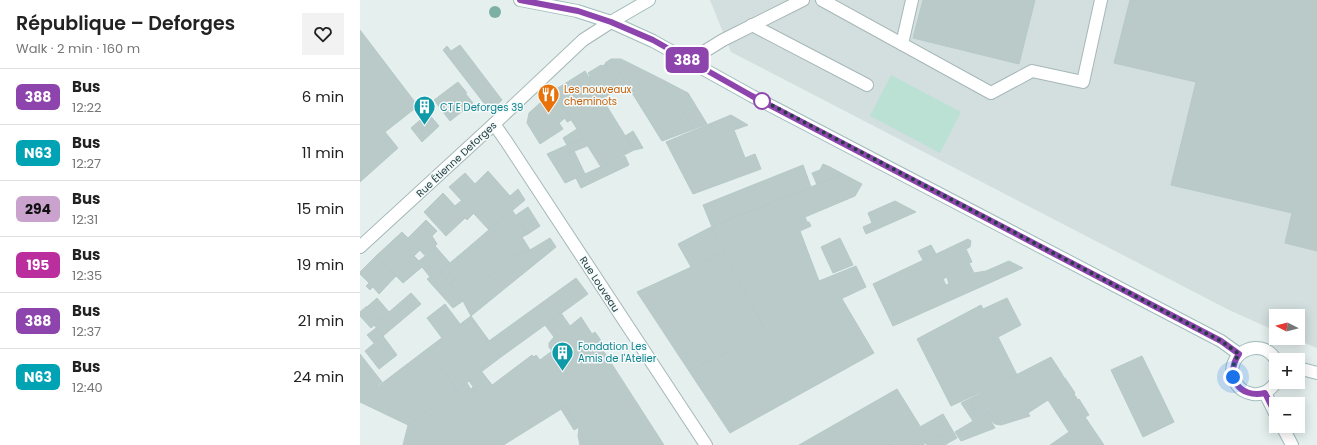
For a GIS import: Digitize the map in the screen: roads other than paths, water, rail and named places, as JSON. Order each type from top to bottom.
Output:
[{"type":"main road","points":[[520,0],[578,11],[611,22],[653,40],[765,102],[1221,341],[1239,354]]},
{"type":"main road","name":"Rue Étienne Deforges","points":[[360,247],[583,40],[648,0]]},
{"type":"main road","points":[[689,61],[723,40],[803,0]]},
{"type":"main road","points":[[822,0],[991,93],[1032,71],[1083,82],[1101,0]]},
{"type":"main road","points":[[902,44],[912,0]]},
{"type":"main road","points":[[752,25],[867,85]]},
{"type":"main road","name":"Rue Louveau","points":[[494,124],[706,445]]},
{"type":"main road","points":[[1271,353],[1263,348],[1254,347],[1246,349],[1239,354],[1234,361],[1232,369],[1236,384],[1249,394],[1257,395],[1265,393],[1271,389]]},
{"type":"main road","points":[[1305,370],[1317,373]]},
{"type":"main road","points":[[1265,393],[1269,401]]},
{"type":"main road","points":[[1286,433],[1292,445]]},
{"type":"place","name":"Les nouveaux cheminots","points":[[548,114]]},
{"type":"place","name":"CT E Deforges 39","points":[[425,126]]},
{"type":"place","name":"Fondation Les Amis de l'Atelier","points":[[563,372]]}]
